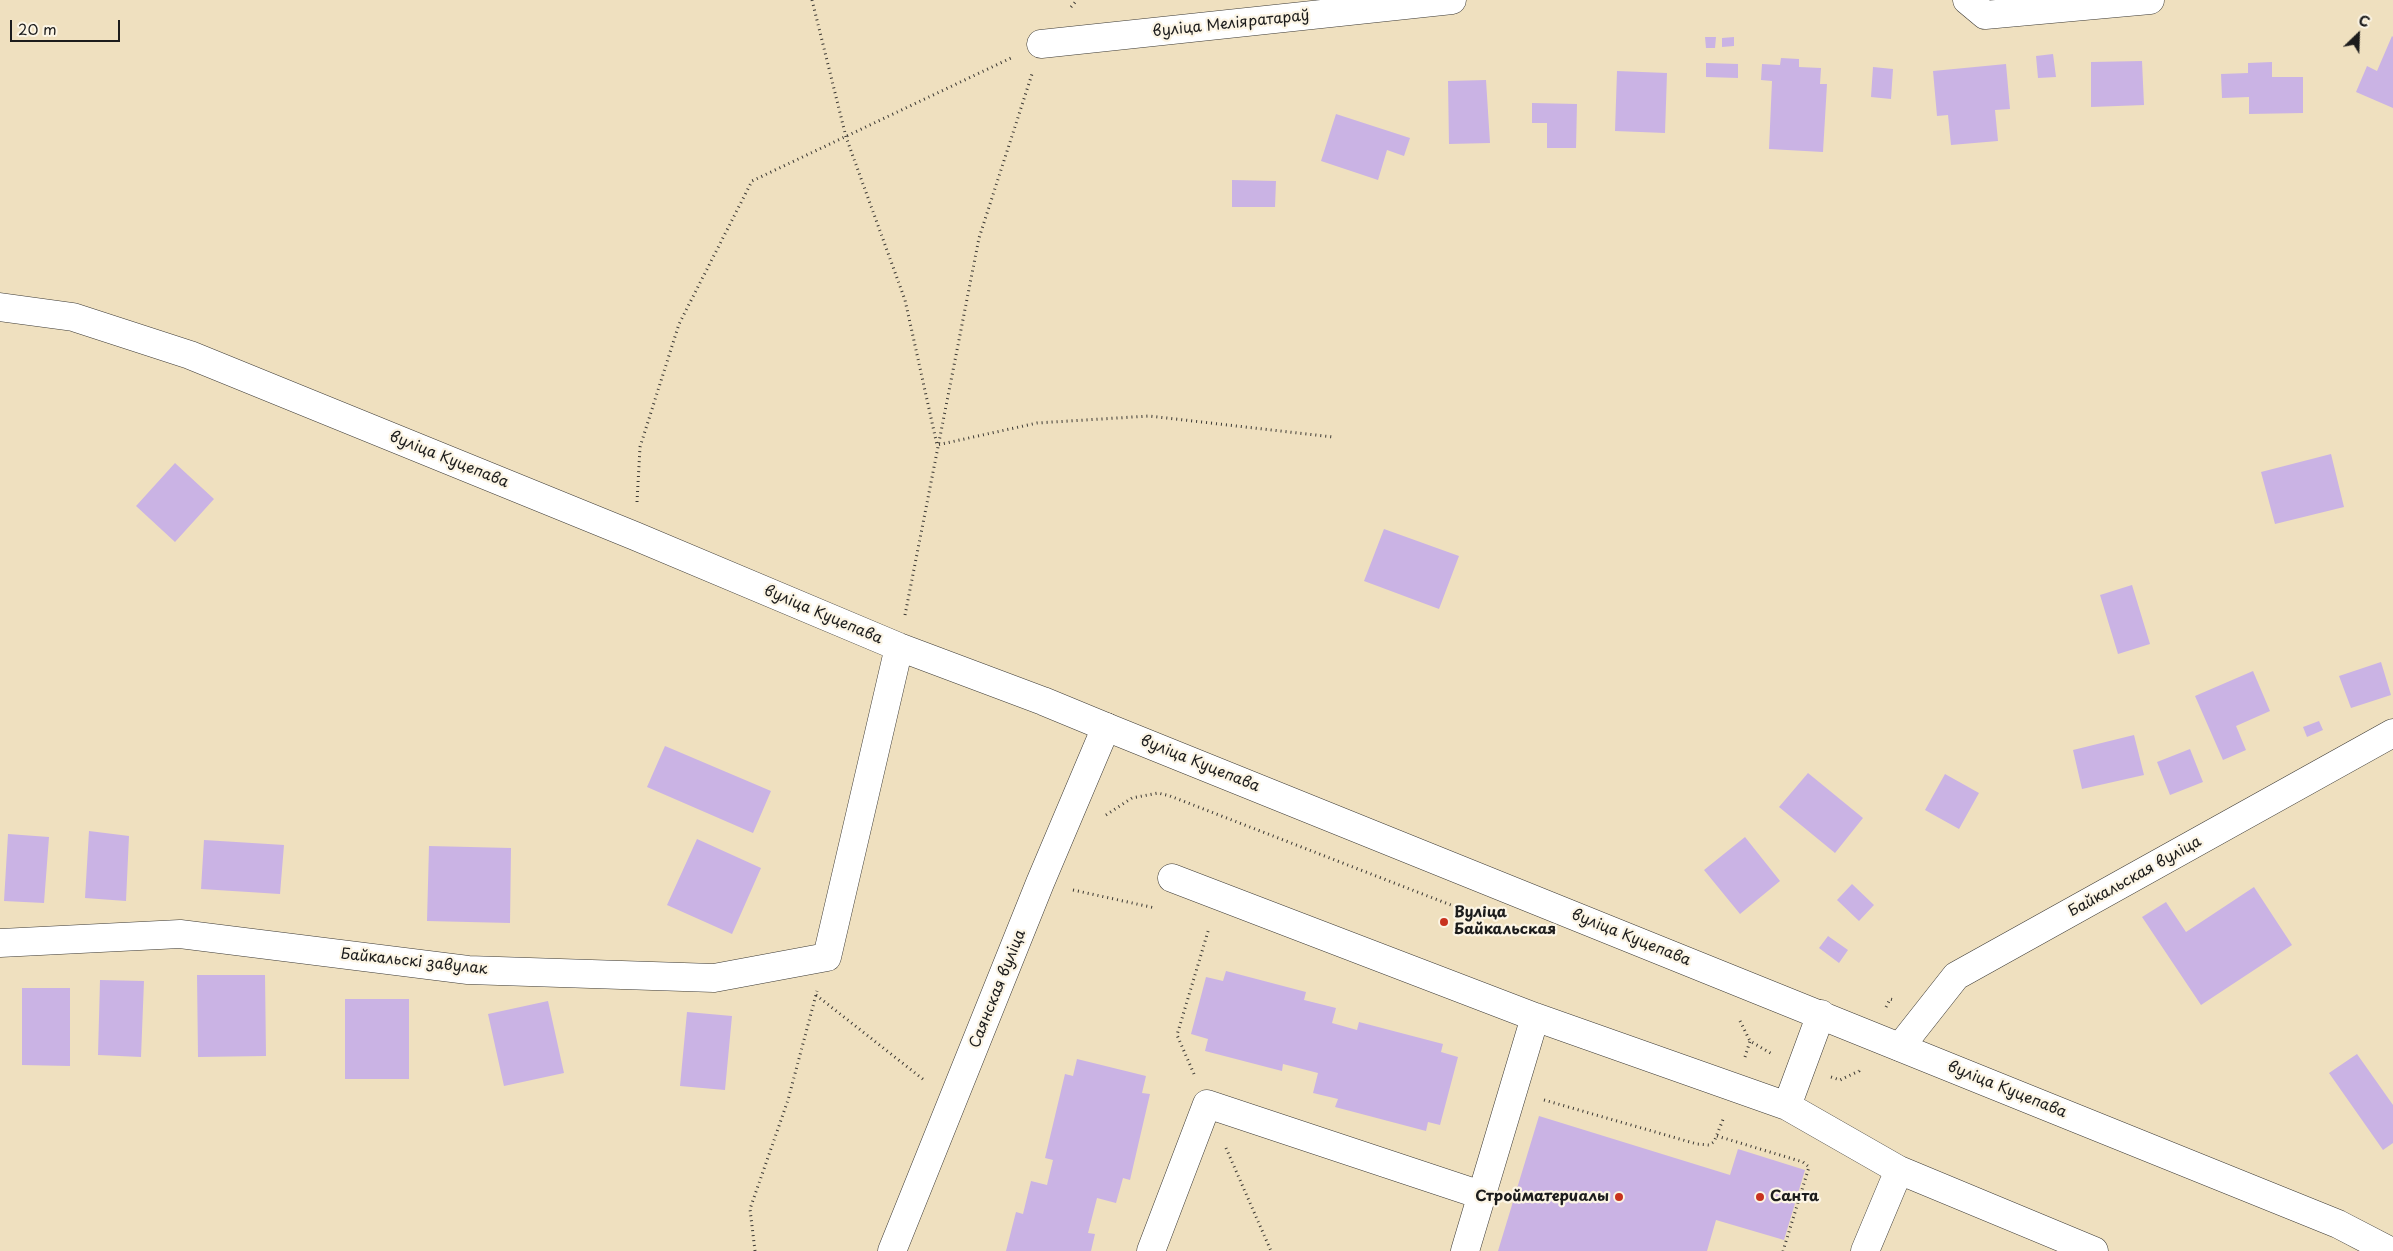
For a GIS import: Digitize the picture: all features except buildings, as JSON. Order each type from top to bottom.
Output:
[{"type":"street","name":"вуліца Меліяратараў","points":[[1041,44],[1452,0]]},
{"type":"street","points":[[1967,0],[1985,15],[2150,0]]},
{"type":"street","name":"вуліца Куцепава","points":[[0,307],[73,317],[190,354],[635,536],[899,648],[1043,701],[2338,1224],[2390,1251]]},
{"type":"street","points":[[827,957],[899,648]]},
{"type":"street","name":"Саянская вуліца","points":[[892,1251],[1040,883],[1106,727]]},
{"type":"street","name":"Байкальская вуліца","points":[[1900,1047],[1956,976],[2393,733]]},
{"type":"street","points":[[1172,878],[1535,1017],[1787,1106],[1898,1170],[2077,1248]]},
{"type":"street","name":"Байкальскі завулак","points":[[0,944],[180,934],[468,970],[714,978],[827,957]]},
{"type":"street","points":[[1787,1106],[1821,1014]]},
{"type":"street","points":[[1465,1251],[1535,1017]]},
{"type":"street","points":[[1151,1251],[1207,1104],[1481,1195]]},
{"type":"street","points":[[1865,1251],[1898,1170]]},
{"type":"path","points":[[812,0],[846,137],[905,300],[937,445]]},
{"type":"path","points":[[635,536],[640,447],[679,324],[752,181],[1041,44]]},
{"type":"path","points":[[899,648],[937,445],[979,238],[1041,44]]},
{"type":"path","points":[[937,445],[1038,423],[1149,416],[1333,437]]},
{"type":"path","points":[[1040,883],[1164,909]]},
{"type":"path","points":[[755,1251],[750,1209],[788,1100],[827,957]]},
{"type":"path","points":[[816,995],[953,1102]]},
{"type":"path","points":[[1542,1100],[1697,1144],[1709,1145],[1718,1136],[1804,1162],[1809,1167],[1784,1251]]},
{"type":"place","name":"Вуліца Байкальская","points":[[1444,922]]},
{"type":"place","name":"Стройматериалы","points":[[1619,1197]]},
{"type":"place","name":"Санта","points":[[1760,1197]]}]
